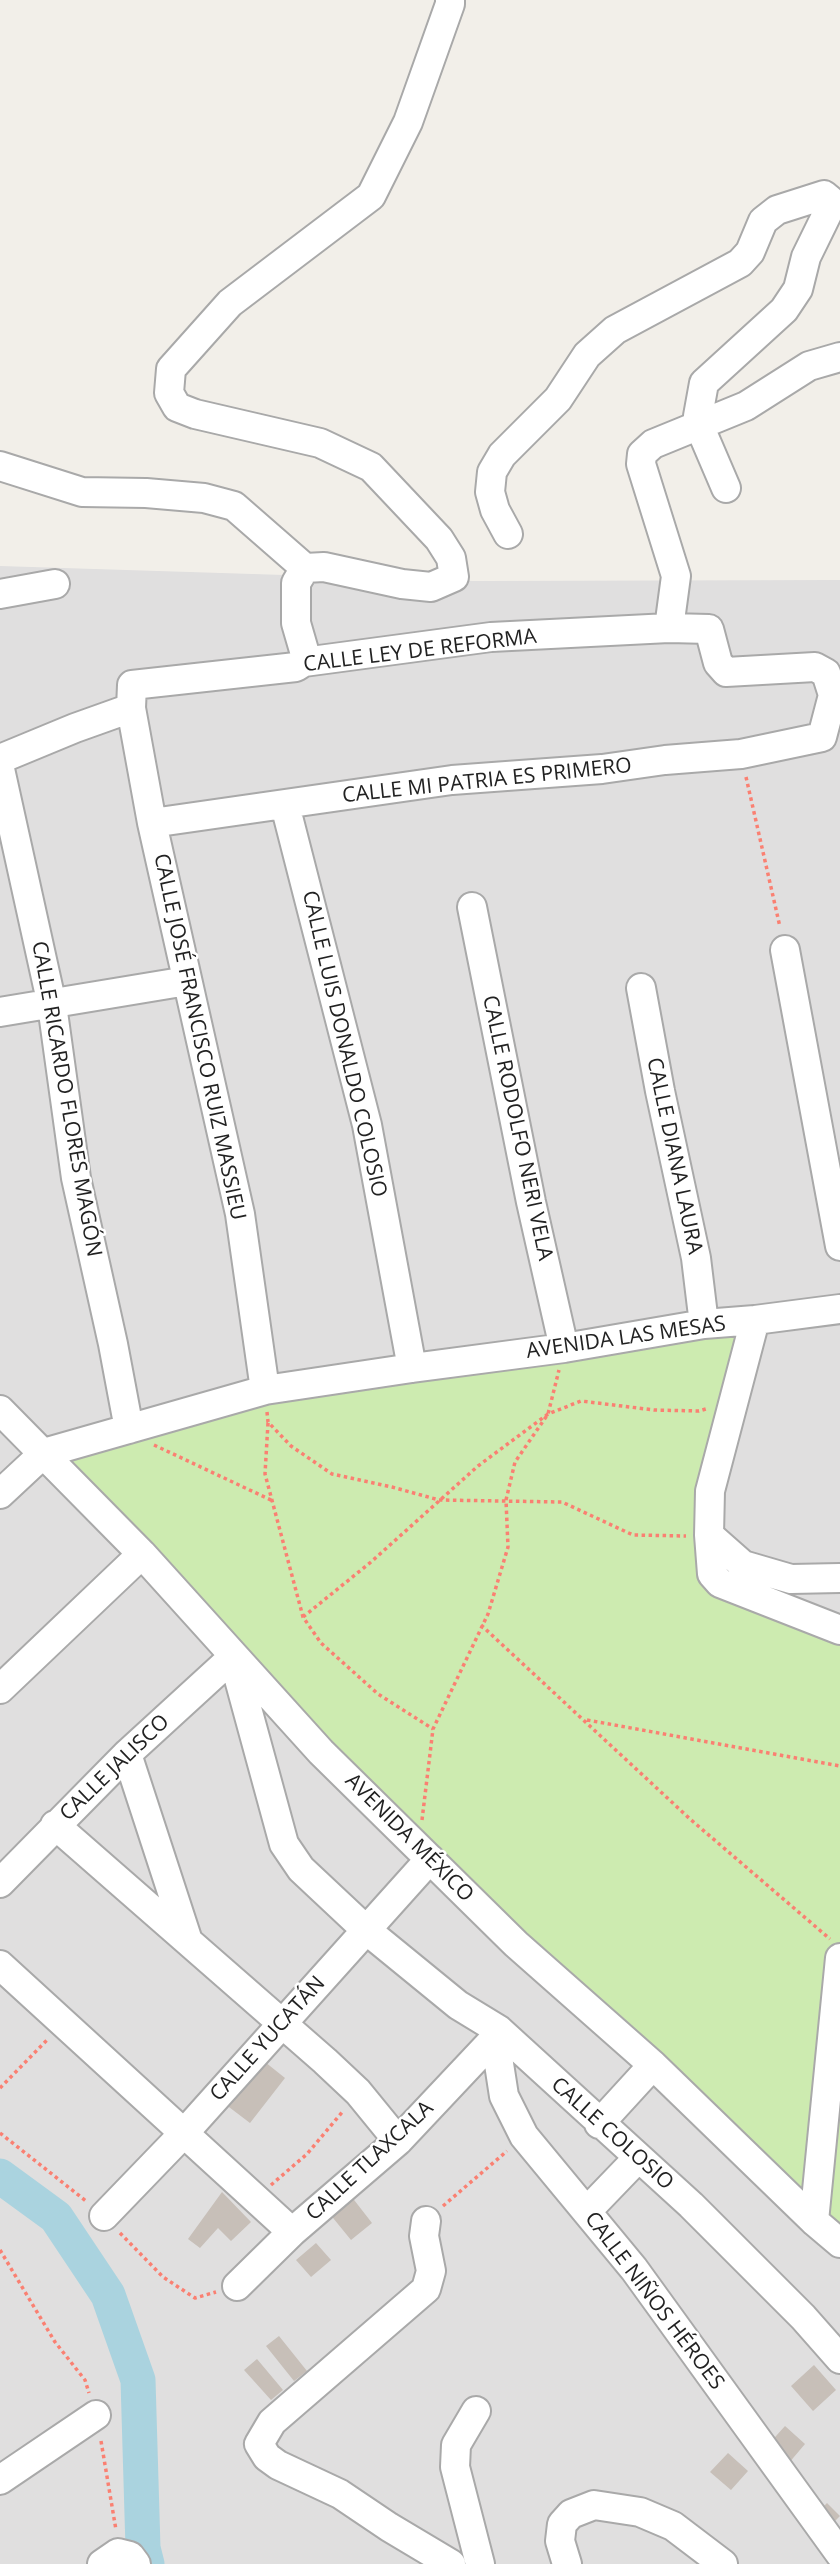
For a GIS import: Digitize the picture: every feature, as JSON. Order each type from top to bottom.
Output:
[{"type":"street","points":[[0,466],[82,492],[146,493],[204,498],[233,506],[305,568],[324,567],[402,584],[431,587],[454,577],[451,558],[439,539],[371,467],[320,443],[195,414],[177,407],[169,393],[171,369],[230,303],[371,196],[408,122],[450,0]]},
{"type":"street","points":[[508,534],[490,492],[492,472],[502,455],[558,399],[587,355],[615,330],[740,263],[750,252],[764,221],[777,210],[824,195],[830,200],[830,208],[806,257],[798,289],[784,310],[704,383],[698,420],[726,488]]},
{"type":"street","points":[[669,628],[676,576],[641,464],[642,454],[653,444],[698,420],[757,378],[785,365],[809,366],[840,358]]},
{"type":"street","points":[[304,662],[305,654],[296,623],[296,583],[305,568]]},
{"type":"street","points":[[0,594],[55,584]]},
{"type":"street","name":"CALLE LEY DE REFORMA","points":[[0,759],[75,728],[132,697],[296,667],[304,662],[491,637],[669,628],[709,629],[718,663],[726,672],[815,667],[826,673],[833,695],[822,737]]},
{"type":"street","name":"CALLE JOSÉ FRANCISCO RUIZ MASSIEU","points":[[132,697],[152,823],[240,1214],[265,1390]]},
{"type":"street","name":"CALLE MI PATRIA ES PRIMERO","points":[[152,823],[452,780],[602,769],[665,760],[741,754],[822,737]]},
{"type":"street","name":"CALLE RICARDO FLORES MAGÓN","points":[[0,769],[52,1004],[76,1178],[129,1429]]},
{"type":"street","name":"CALLE LUIS DONALDO COLOSIO","points":[[285,805],[368,1125],[412,1368]]},
{"type":"street","name":"CALLE RODOLFO NERI VELA","points":[[472,907],[564,1348]]},
{"type":"street","points":[[785,950],[840,1247]]},
{"type":"street","points":[[0,1012],[187,981]]},
{"type":"street","name":"CALLE DIANA LAURA","points":[[641,988],[696,1258],[704,1324]]},
{"type":"street","name":"AVENIDA LAS MESAS","points":[[129,1429],[265,1390],[564,1348],[704,1324],[755,1321],[840,1309]]},
{"type":"street","points":[[755,1321],[710,1491],[712,1574],[720,1583],[840,1630]]},
{"type":"street","name":"AVENIDA MÉXICO","points":[[0,1410],[142,1554],[321,1752],[516,1944],[653,2065],[840,2243]]},
{"type":"street","points":[[0,1494],[44,1453],[129,1429]]},
{"type":"street","points":[[709,1535],[743,1565],[791,1579],[840,1578]]},
{"type":"street","points":[[0,1689],[142,1554]]},
{"type":"street","name":"CALLE JALISCO","points":[[0,1883],[127,1754],[233,1657]]},
{"type":"street","name":"CALLE COLOSIO","points":[[233,1657],[284,1844],[301,1870],[365,1930],[497,2034],[691,2205],[803,2317],[840,2359]]},
{"type":"street","points":[[127,1754],[188,1942]]},
{"type":"street","points":[[55,1825],[283,2023],[358,2092],[398,2141]]},
{"type":"street","name":"CALLE YUCATÁN","points":[[104,2216],[185,2132],[430,1859]]},
{"type":"street","points":[[814,2221],[835,1948]]},
{"type":"street","points":[[0,1965],[292,2232]]},
{"type":"street","name":"CALLE NIÑOS HÉROES","points":[[497,2034],[504,2096],[524,2136],[587,2211],[678,2328],[840,2554]]},
{"type":"street","name":"CALLE TLAXCALA","points":[[237,2286],[292,2232],[398,2141],[497,2034]]},
{"type":"street","points":[[599,2124],[653,2065]]},
{"type":"street","points":[[587,2211],[638,2158]]},
{"type":"street","points":[[426,2221],[424,2236],[431,2271],[426,2289],[272,2422],[259,2444],[267,2457],[278,2465],[340,2494],[451,2564]]},
{"type":"street","points":[[476,2411],[456,2445],[455,2467],[480,2564]]},
{"type":"street","points":[[0,2480],[96,2415]]},
{"type":"street","points":[[567,2564],[560,2541],[562,2524],[571,2514],[594,2505],[640,2512],[673,2526],[723,2564]]},
{"type":"path","points":[[741,754],[785,950]]},
{"type":"path","points":[[422,1821],[433,1729],[488,1614],[508,1547],[506,1500],[515,1462],[548,1414],[564,1348]]},
{"type":"path","points":[[265,1390],[268,1422],[265,1474],[303,1617],[321,1643],[378,1693],[433,1729]]},
{"type":"path","points":[[303,1617],[371,1563],[478,1465],[548,1414],[581,1401],[654,1410],[699,1411],[735,1400]]},
{"type":"path","points":[[268,1422],[291,1446],[332,1474],[439,1500],[562,1502],[633,1535],[709,1535]]},
{"type":"path","points":[[129,1429],[152,1444],[272,1501]]},
{"type":"path","points":[[481,1625],[690,1819],[835,1948]]},
{"type":"path","points":[[586,1720],[840,1766]]},
{"type":"path","points":[[0,2088],[63,2023]]},
{"type":"path","points":[[256,2198],[307,2154],[358,2092]]},
{"type":"path","points":[[426,2221],[524,2136]]},
{"type":"path","points":[[0,2250],[55,2342],[85,2381],[96,2415],[119,2560]]},
{"type":"shaded area","points":[[0,566],[474,581],[840,580],[840,2564],[0,2564]]},
{"type":"green space","points":[[755,1320],[735,1400],[712,1574],[840,1630],[840,2243],[516,1944],[44,1453],[265,1390]]},
{"type":"building","points":[[260,2058],[285,2078],[250,2123],[225,2104]]},
{"type":"building","points":[[222,2192],[251,2222],[231,2241],[218,2228],[200,2248],[188,2239]]},
{"type":"building","points":[[351,2196],[372,2223],[351,2240],[329,2213]]},
{"type":"building","points":[[316,2243],[331,2260],[311,2277],[296,2260]]},
{"type":"building","points":[[279,2336],[307,2371],[294,2381],[266,2346]]},
{"type":"building","points":[[257,2359],[283,2390],[271,2400],[244,2370]]},
{"type":"building","points":[[814,2365],[836,2390],[813,2411],[791,2386]]},
{"type":"building","points":[[785,2426],[805,2444],[788,2464],[767,2446]]},
{"type":"building","points":[[728,2453],[748,2471],[731,2490],[710,2472]]},
{"type":"building","points":[[827,2503],[840,2516],[832,2524],[820,2510]]},
{"type":"waterway","points":[[0,2176],[56,2217],[108,2295],[138,2380],[143,2548],[147,2564]]}]
